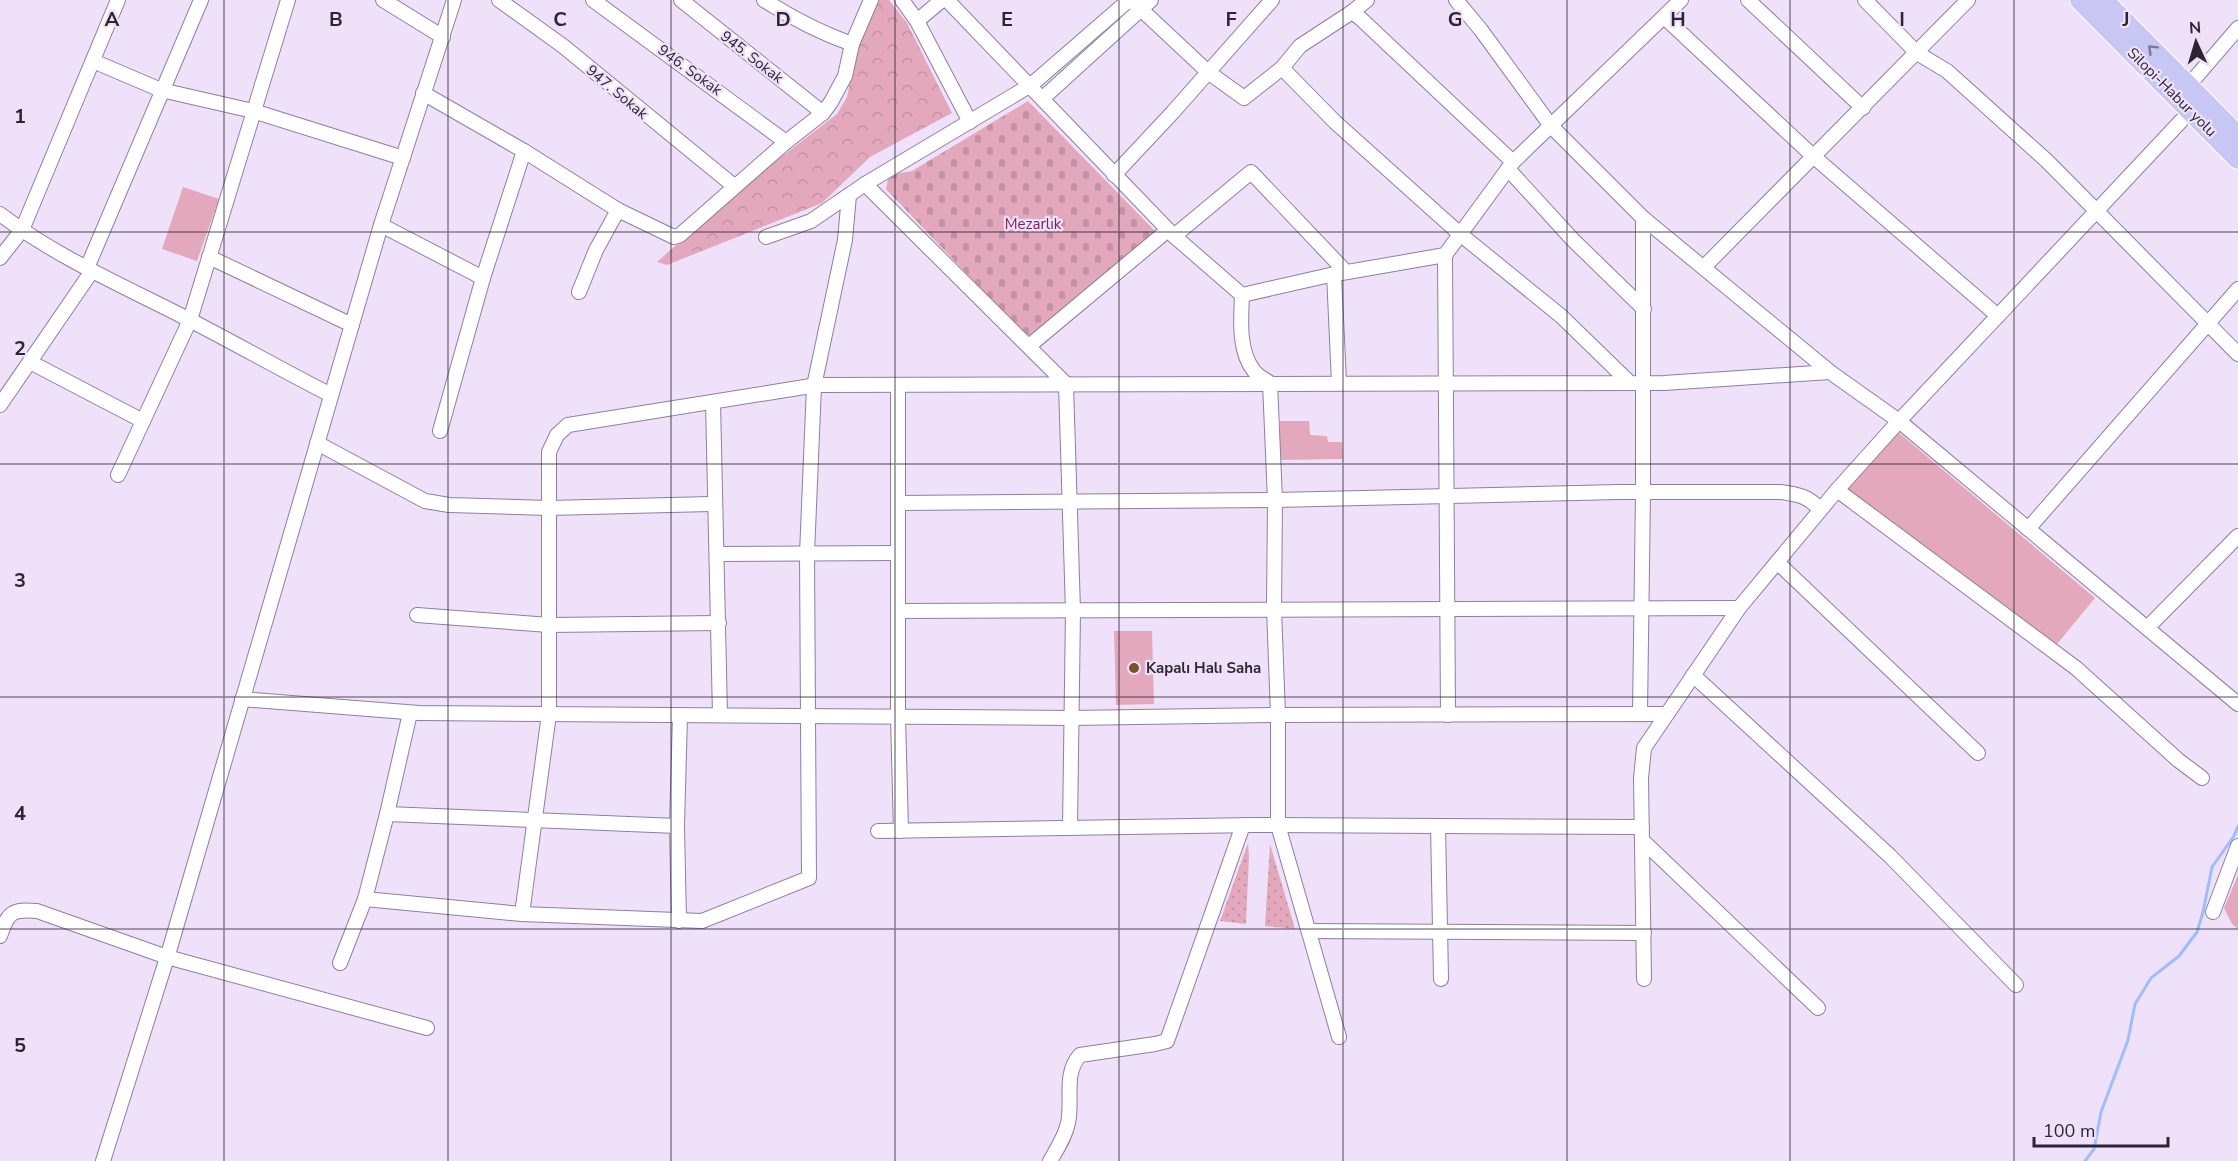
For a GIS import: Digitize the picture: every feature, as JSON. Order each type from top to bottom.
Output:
[{"type":"highway","name":"Silopi-Habur yolu","points":[[2080,0],[2238,159]]},
{"type":"highway","points":[[2103,0],[2238,136]]},
{"type":"street","points":[[0,258],[22,230],[118,0]]},
{"type":"street","points":[[0,405],[89,269],[161,90],[201,0]]},
{"type":"street","points":[[118,475],[190,320],[288,0]]},
{"type":"street","points":[[383,0],[443,37]]},
{"type":"street","points":[[103,1161],[167,957],[381,225],[454,0]]},
{"type":"street","name":"947. Sokak","points":[[499,0],[562,46],[734,186]]},
{"type":"street","name":"946. Sokak","points":[[593,0],[786,142]]},
{"type":"street","name":"945. Sokak","points":[[681,0],[823,113]]},
{"type":"street","points":[[764,0],[786,14],[834,38],[852,44]]},
{"type":"street","points":[[423,93],[524,151],[618,210],[674,237],[680,235],[734,186],[823,113],[845,76],[852,44],[871,0]]},
{"type":"street","points":[[902,0],[917,21],[970,122]]},
{"type":"street","points":[[917,21],[942,0]]},
{"type":"street","points":[[947,0],[1171,233],[1242,295]]},
{"type":"street","points":[[1114,175],[1272,0]]},
{"type":"street","points":[[1138,2],[1208,72],[1244,98],[1282,68],[1300,46],[1367,0]]},
{"type":"street","points":[[1456,0],[1551,126],[1643,218],[1830,372],[1899,421],[2238,704]]},
{"type":"street","points":[[1448,715],[1445,255],[1510,166],[1682,0]]},
{"type":"street","points":[[1748,0],[1863,108]]},
{"type":"street","points":[[1866,0],[1917,53],[1947,71],[2047,161],[2238,354]]},
{"type":"street","points":[[1704,267],[1968,0]]},
{"type":"street","points":[[766,237],[810,221],[866,184],[1030,85],[1138,2]]},
{"type":"street","points":[[1043,99],[1138,2]]},
{"type":"street","points":[[1352,12],[1510,166],[1573,240],[1644,309]]},
{"type":"street","points":[[1664,17],[1813,156],[1998,316]]},
{"type":"street","points":[[2195,78],[2238,28]]},
{"type":"street","points":[[93,61],[161,90],[253,111],[403,158]]},
{"type":"street","points":[[1282,68],[1335,122],[1460,234],[1540,297],[1636,383]]},
{"type":"street","points":[[1644,979],[1641,778],[1644,748],[1739,608],[1837,490],[2182,120]]},
{"type":"street","points":[[440,431],[483,278],[524,151]]},
{"type":"street","points":[[1029,346],[1251,172],[1340,273],[1339,382]]},
{"type":"street","points":[[866,184],[1066,384],[1073,611],[1070,828]]},
{"type":"street","points":[[365,899],[522,914],[702,921],[809,878],[807,554],[814,386],[845,240],[849,195]]},
{"type":"street","points":[[579,292],[596,250],[618,210]]},
{"type":"street","points":[[0,214],[22,230],[89,269],[331,395]]},
{"type":"street","points":[[1640,714],[1643,492],[1636,383],[1644,309],[1643,218]]},
{"type":"street","points":[[381,225],[483,278]]},
{"type":"street","points":[[1242,295],[1340,273],[1445,255]]},
{"type":"street","points":[[209,257],[352,324]]},
{"type":"street","points":[[2028,529],[2238,289]]},
{"type":"street","points":[[1242,295],[1240,328],[1248,361],[1255,373],[1269,383]]},
{"type":"street","points":[[30,362],[143,421]]},
{"type":"street","points":[[522,914],[549,714],[549,452],[558,435],[568,425],[814,386],[1339,382],[1636,383],[1830,372]]},
{"type":"street","points":[[1269,383],[1275,500],[1274,609],[1278,715],[1278,825],[1339,1037]]},
{"type":"street","points":[[898,385],[898,716],[901,831]]},
{"type":"street","points":[[713,402],[720,715]]},
{"type":"street","points":[[317,443],[425,501],[449,505],[548,508],[711,504]]},
{"type":"street","points":[[1837,490],[2076,668],[2202,778]]},
{"type":"street","points":[[898,503],[1781,492],[1812,500],[1820,510]]},
{"type":"street","points":[[2147,628],[2238,536]]},
{"type":"street","points":[[717,554],[897,553]]},
{"type":"street","points":[[1777,562],[1978,753]]},
{"type":"street","points":[[898,611],[1739,608]]},
{"type":"street","points":[[417,615],[549,625],[719,623]]},
{"type":"street","points":[[1693,675],[1890,856],[2016,985]]},
{"type":"street","points":[[242,699],[410,713],[1071,718],[1667,714]]},
{"type":"street","points":[[340,963],[365,899],[410,713]]},
{"type":"street","points":[[679,921],[677,826],[680,715]]},
{"type":"street","points":[[387,814],[677,826]]},
{"type":"street","points":[[1050,1161],[1064,1137],[1068,1121],[1069,1084],[1074,1062],[1080,1055],[1167,1041],[1243,825]]},
{"type":"street","points":[[878,831],[1278,825],[1438,826],[1642,834],[1818,1008]]},
{"type":"street","points":[[1438,826],[1441,979]]},
{"type":"street","points":[[2213,912],[2238,846]]},
{"type":"street","points":[[0,936],[6,918],[12,912],[24,910],[37,912],[167,957],[428,1028]]},
{"type":"street","points":[[1309,931],[1644,933]]},
{"type":"green space","points":[[879,0],[889,0],[907,23],[952,113],[870,157],[822,203],[667,265],[657,262],[741,188],[837,114],[847,97],[857,44]]},
{"type":"green space","name":"Mezarlık","points":[[1028,101],[1158,234],[1027,337],[886,189],[889,175],[912,171]]},
{"type":"green space","points":[[183,187],[219,199],[197,261],[162,249]]},
{"type":"green space","points":[[1280,421],[1309,421],[1310,435],[1327,436],[1328,442],[1342,442],[1343,459],[1280,460]]},
{"type":"green space","points":[[1898,432],[2095,598],[2057,644],[1846,489]]},
{"type":"green space","name":"Kapalı Halı Saha","points":[[1114,631],[1152,631],[1154,704],[1116,705]]},
{"type":"green space","points":[[1248,843],[1246,924],[1220,921]]},
{"type":"green space","points":[[1270,844],[1295,929],[1265,926]]},
{"type":"green space","points":[[2238,875],[2238,929],[2232,924],[2224,908]]},
{"type":"waterway","points":[[2085,1161],[2094,1149],[2101,1112],[2128,1040],[2135,1004],[2151,978],[2179,956],[2197,932],[2212,867],[2234,836],[2238,826]]},
{"type":"place","name":"Kapalı Halı Saha","points":[[1134,668]]}]
